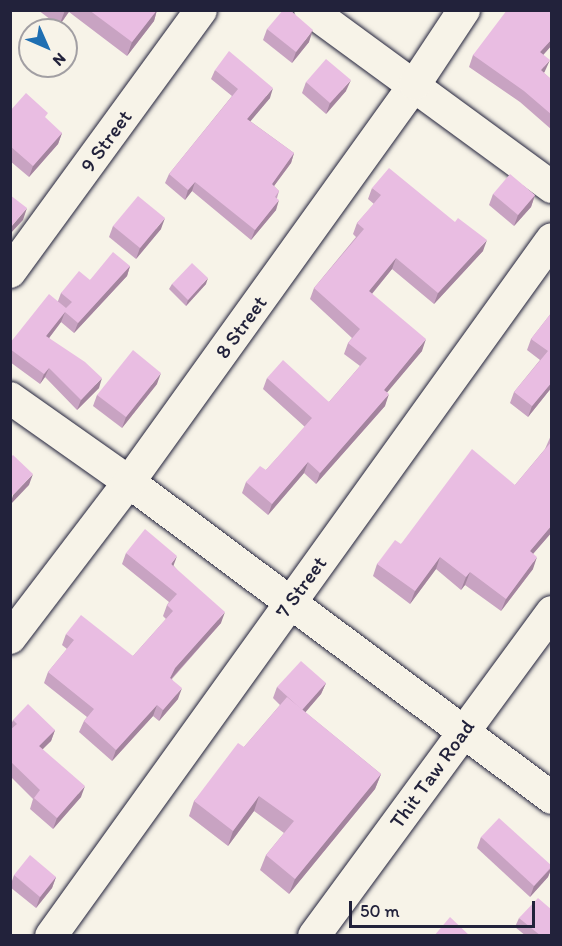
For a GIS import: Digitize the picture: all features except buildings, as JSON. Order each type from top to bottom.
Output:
[{"type":"street","name":"9 Street","points":[[10,272],[201,10]]},
{"type":"street","points":[[310,10],[416,84],[552,188]]},
{"type":"street","name":"8 Street","points":[[10,638],[129,482],[416,84],[464,10]]},
{"type":"street","name":"7 Street","points":[[51,936],[552,239]]},
{"type":"street","points":[[10,398],[129,482],[289,604],[552,798]]},
{"type":"street","name":"Thit Taw Road","points":[[314,936],[552,612]]}]
